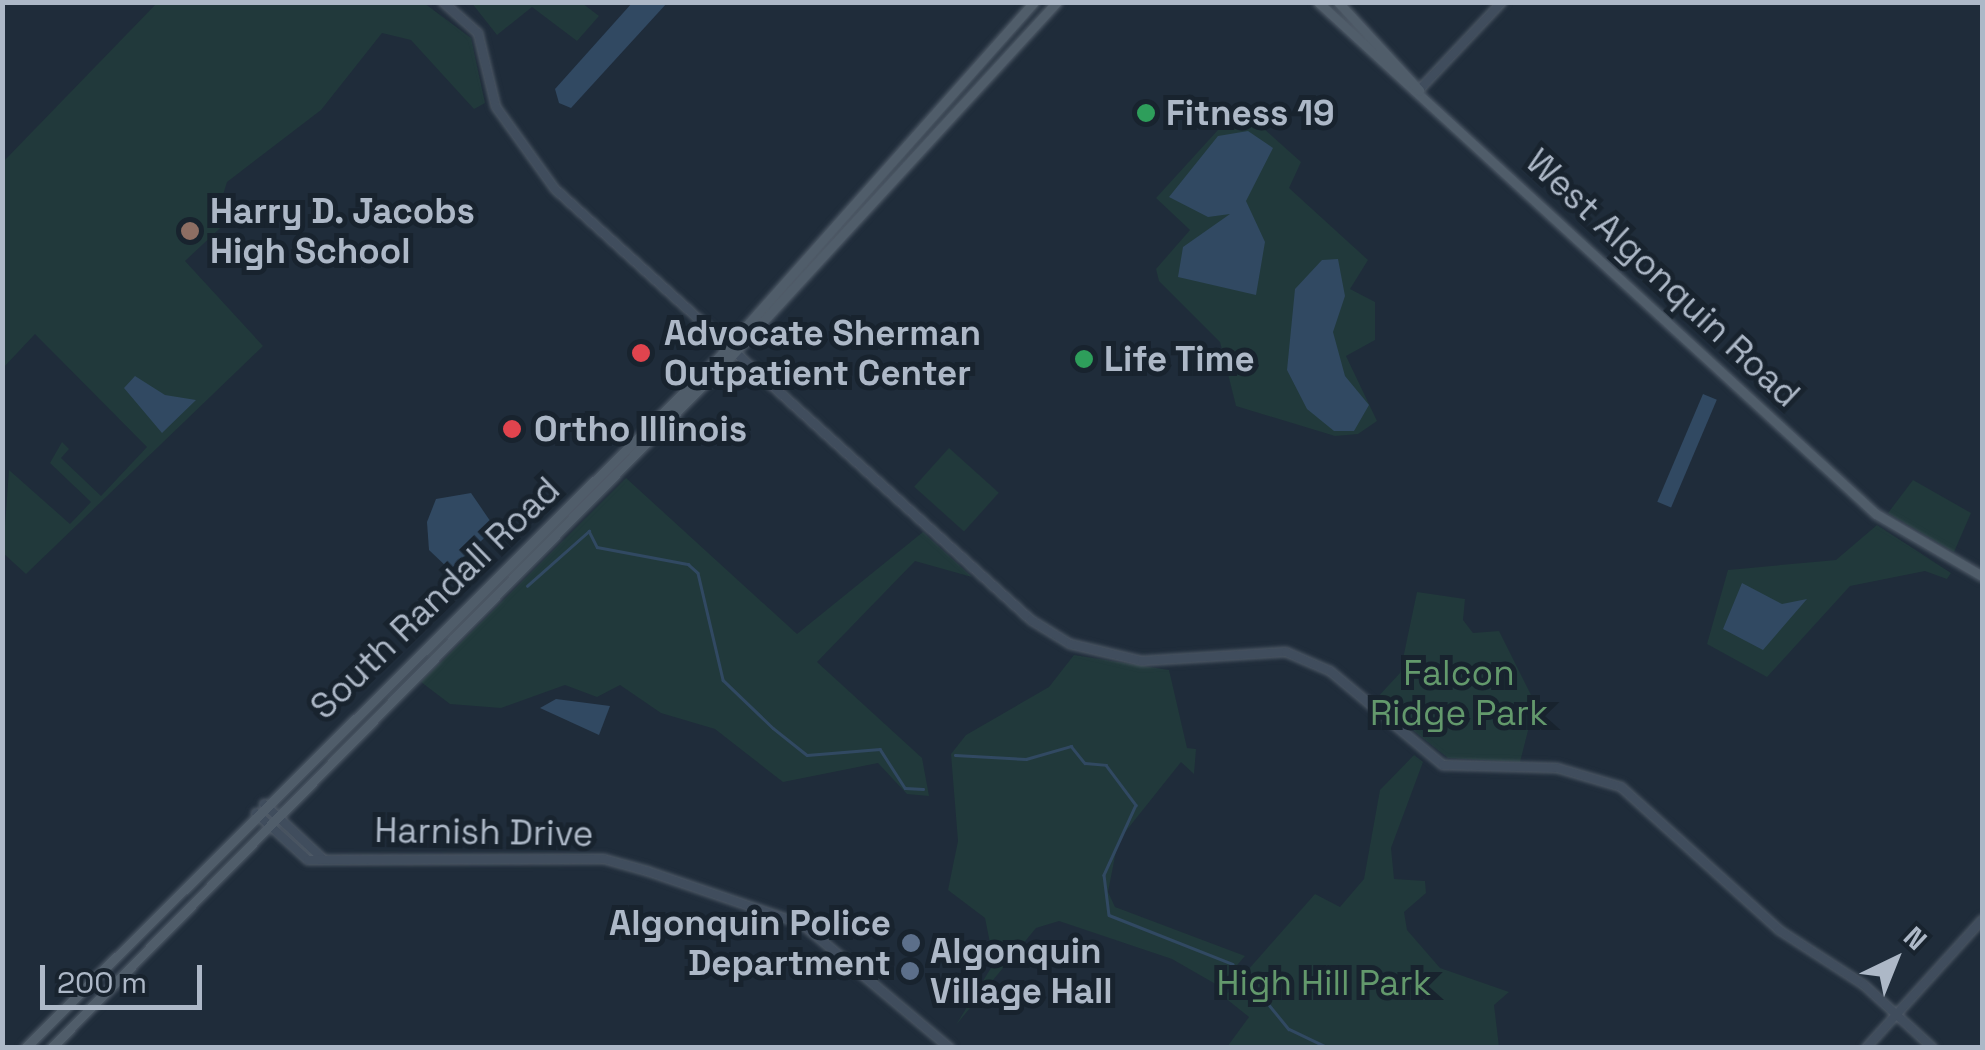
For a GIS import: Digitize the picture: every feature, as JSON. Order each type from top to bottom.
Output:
[{"type":"main road","name":"South Randall Road","points":[[25,1048],[264,804],[731,350],[1034,2]]},
{"type":"main road","name":"South Randall Road","points":[[52,1048],[731,350],[1057,2]]},
{"type":"main road","name":"West Algonquin Road","points":[[1318,2],[1419,90],[1876,514],[1982,576]]},
{"type":"main road","points":[[1338,2],[1419,90]]},
{"type":"street","points":[[442,2],[478,32],[496,107],[555,189],[731,350],[798,400],[1031,620],[1070,644],[1142,661],[1286,652],[1330,671],[1443,765],[1557,768],[1603,780],[1649,807],[1779,930],[1898,1015],[1932,1048]]},
{"type":"street","points":[[1419,90],[1502,2]]},
{"type":"street","name":"Harnish Drive","points":[[264,804],[323,859]]},
{"type":"street","name":"Harnish Drive","points":[[256,813],[302,857],[604,859],[647,871],[802,924],[950,1048]]},
{"type":"street","points":[[1866,1048],[1982,920]]},
{"type":"green space","points":[[471,2],[582,3],[599,16],[577,41],[532,7],[497,35]]},
{"type":"green space","name":"Harry D. Jacobs High School","points":[[157,3],[424,3],[471,38],[485,103],[474,109],[411,40],[382,33],[321,110],[227,182],[222,198],[233,216],[185,261],[263,346],[26,574],[3,553],[9,470],[70,524],[91,502],[50,463],[62,442],[69,449],[61,458],[101,496],[147,447],[35,334],[3,368],[2,163]]},
{"type":"green space","points":[[1228,119],[1253,119],[1301,162],[1289,188],[1368,260],[1350,289],[1375,302],[1375,340],[1346,356],[1377,421],[1358,434],[1335,436],[1236,406],[1220,342],[1159,281],[1156,269],[1190,230],[1156,198]]},
{"type":"green space","points":[[949,448],[999,493],[964,531],[914,487]]},
{"type":"green space","points":[[626,478],[797,634],[923,532],[972,577],[915,561],[817,662],[922,758],[929,796],[907,794],[878,763],[783,782],[715,729],[661,713],[620,685],[597,697],[565,685],[501,708],[450,704],[421,682]]},
{"type":"green space","points":[[1913,480],[1971,513],[1954,552],[1888,513]]},
{"type":"green space","points":[[1877,525],[1951,573],[1947,579],[1925,571],[1850,586],[1767,677],[1707,644],[1728,570],[1836,560]]},
{"type":"green space","name":"Falcon Ridge Park","points":[[1417,592],[1465,599],[1463,620],[1473,633],[1499,631],[1535,703],[1520,762],[1448,758],[1375,700],[1400,673]]},
{"type":"green space","points":[[1074,655],[1169,670],[1187,748],[1196,749],[1194,774],[1181,762],[1118,841],[1108,892],[1115,907],[1245,956],[1219,986],[1172,959],[1059,921],[1036,928],[956,1025],[994,963],[985,918],[948,890],[958,841],[951,754],[966,735],[1049,687]]},
{"type":"green space","name":"High Hill Park","points":[[1414,755],[1423,762],[1391,848],[1394,879],[1425,881],[1426,893],[1404,912],[1407,930],[1440,968],[1509,992],[1494,1005],[1499,1047],[1227,1047],[1249,1017],[1224,997],[1315,894],[1340,907],[1364,879],[1380,790]]},
{"type":"water","points":[[632,3],[667,3],[571,108],[559,103],[555,89]]},
{"type":"water","points":[[1248,131],[1273,148],[1246,201],[1265,242],[1256,295],[1178,277],[1183,247],[1230,214],[1208,217],[1169,197],[1218,136]]},
{"type":"water","points":[[1338,259],[1345,296],[1333,332],[1345,376],[1369,405],[1354,431],[1334,431],[1307,409],[1287,370],[1295,289],[1322,260]]},
{"type":"water","points":[[135,376],[165,395],[196,400],[162,433],[124,388]]},
{"type":"water","points":[[1703,394],[1717,400],[1671,508],[1657,502]]},
{"type":"water","points":[[471,493],[495,528],[450,570],[429,550],[427,522],[436,499]]},
{"type":"water","points":[[1742,583],[1782,604],[1807,599],[1763,650],[1723,629]]},
{"type":"water","points":[[556,699],[610,706],[599,735],[540,708]]},
{"type":"waterway","points":[[527,586],[589,531],[597,547],[688,564],[698,573],[723,680],[773,728],[807,755],[880,749],[905,788],[923,789]]},
{"type":"waterway","points":[[955,755],[1026,759],[1071,746],[1085,763],[1106,765],[1136,805],[1104,875],[1109,915],[1233,964]]},
{"type":"waterway","points":[[1252,974],[1265,977],[1266,1001],[1289,1029],[1329,1048]]},
{"type":"place","name":"Fitness 19","points":[[1146,113]]},
{"type":"place","name":"Harry D. Jacobs High School","points":[[190,231]]},
{"type":"place","name":"Advocate Sherman Outpatient Center","points":[[641,353]]},
{"type":"place","name":"Life Time","points":[[1084,359]]},
{"type":"place","name":"Ortho Illinois","points":[[512,429]]},
{"type":"place","name":"Algonquin Police Department","points":[[911,943]]},
{"type":"place","name":"Algonquin Village Hall","points":[[910,971]]}]
